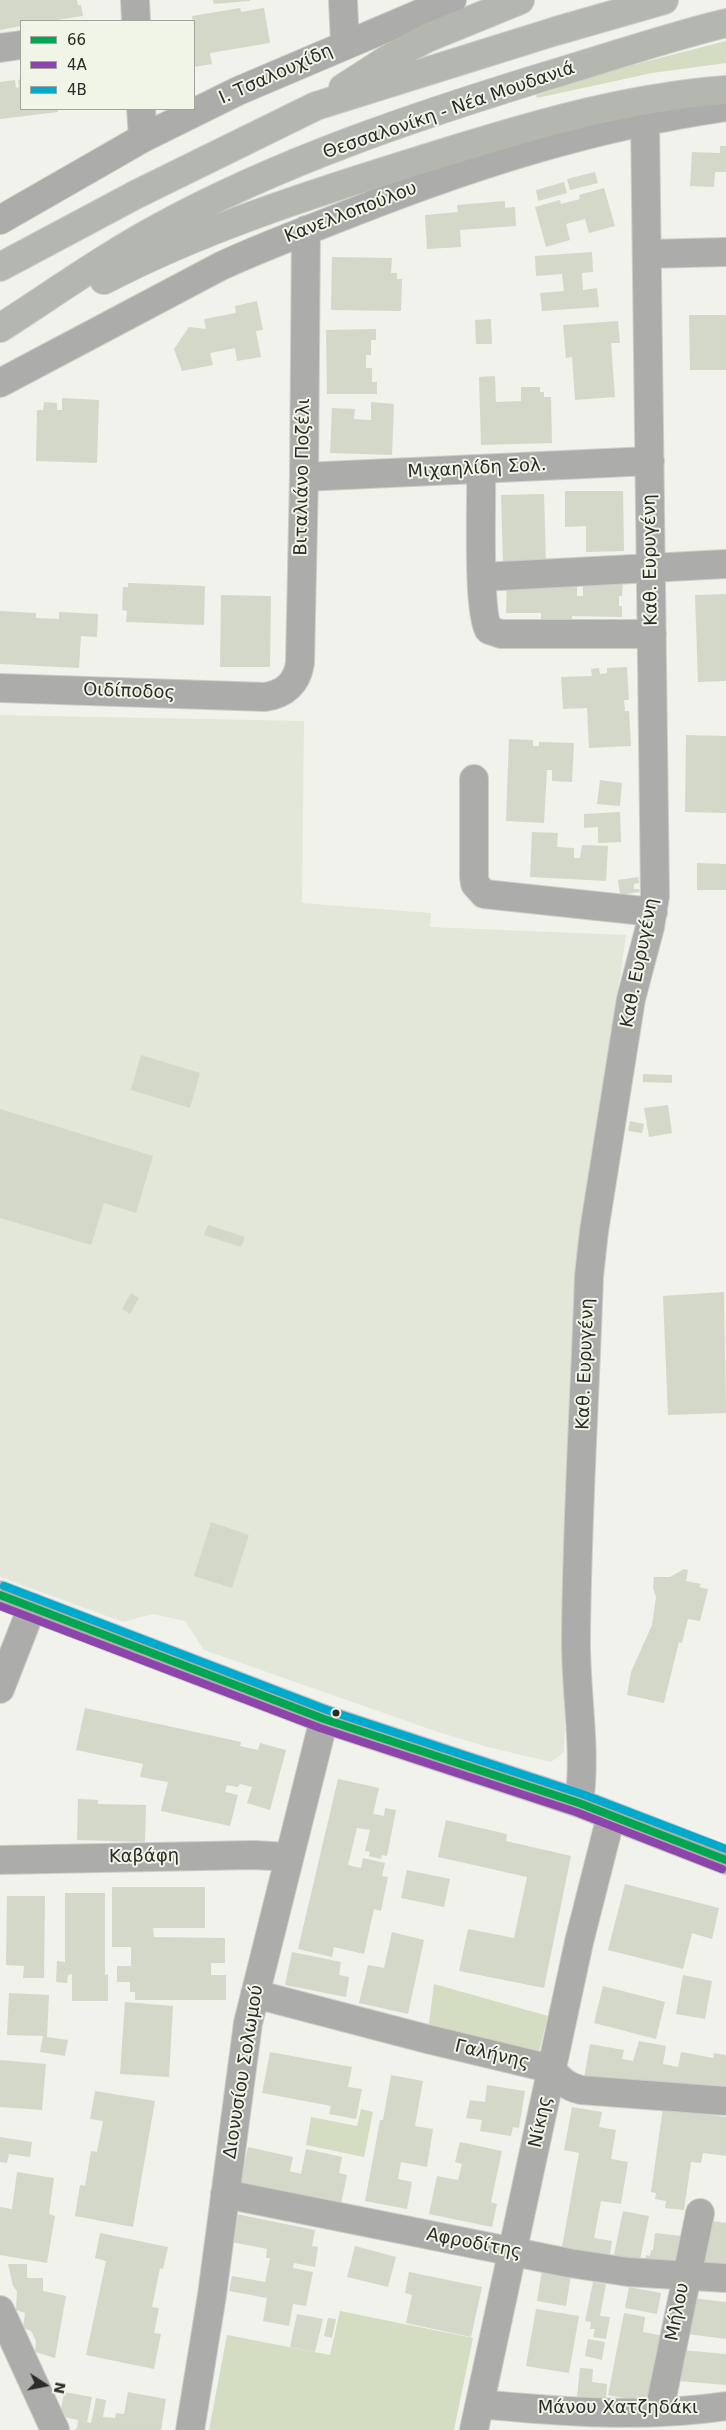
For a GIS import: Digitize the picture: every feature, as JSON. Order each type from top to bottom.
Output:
[{"type":"highway","points":[[0,267],[137,194],[316,106],[388,59],[427,38],[520,0]]},
{"type":"highway","points":[[316,106],[556,31],[664,0]]},
{"type":"highway","name":"Θεσσαλονίκη - Νέα Μουδανιά","points":[[0,328],[161,226],[262,178],[374,132],[475,98],[614,54],[726,23]]},
{"type":"highway","points":[[0,333],[116,274],[216,229],[340,184],[568,116],[632,102],[726,90]]},
{"type":"main road","points":[[0,1595],[324,1719],[579,1803],[726,1860]]},
{"type":"street","points":[[135,0],[136,20]]},
{"type":"street","points":[[343,0],[344,45]]},
{"type":"street","name":"Ι. Τσαλουχίδη","points":[[0,220],[143,138],[238,91],[452,0]]},
{"type":"street","points":[[0,48],[20,45]]},
{"type":"street","name":"Κανελλοπούλου","points":[[0,382],[222,266],[306,230],[459,172],[531,148],[645,120],[726,107]]},
{"type":"street","points":[[141,110],[143,138]]},
{"type":"street","name":"Καθ. Ευρυγένη","points":[[579,1803],[582,1784],[582,1752],[576,1637],[589,1276],[594,1231],[631,999],[653,912],[655,880],[645,120]]},
{"type":"street","name":"Βιταλιάνο Ποζέλι","points":[[258,696],[265,697],[282,692],[295,680],[298,672],[304,477],[306,230]]},
{"type":"street","points":[[648,254],[726,252]]},
{"type":"street","name":"Μιχαηλίδη Σολ.","points":[[304,477],[650,461]]},
{"type":"street","points":[[482,469],[482,577],[485,624],[495,633],[652,634]]},
{"type":"street","points":[[482,577],[726,564]]},
{"type":"street","name":"Οιδίποδος","points":[[0,688],[258,696]]},
{"type":"street","points":[[474,779],[474,877],[475,884],[484,894],[653,912]]},
{"type":"street","points":[[3,1675],[32,1606]]},
{"type":"street","name":"Διονυσίου Σολωμού","points":[[190,2430],[212,2295],[234,2115],[248,2023],[324,1719]]},
{"type":"street","name":"Νίκης","points":[[474,2430],[579,1942],[611,1816]]},
{"type":"street","name":"Καβάφη","points":[[0,1860],[254,1855],[288,1857]]},
{"type":"street","name":"Γαλήνης","points":[[255,1994],[428,2040],[552,2069],[564,2083],[581,2090],[726,2101]]},
{"type":"street","name":"Αφροδίτης","points":[[225,2194],[590,2266],[686,2276],[726,2278]]},
{"type":"street","name":"Μήλου","points":[[659,2412],[700,2213]]},
{"type":"street","points":[[0,2310],[55,2430]]},
{"type":"street","name":"Μάνου Χατζηδάκι","points":[[480,2404],[576,2412],[659,2412],[726,2406]]},
{"type":"shaded area","points":[[0,715],[304,721],[302,903],[431,913],[430,927],[626,935],[581,1254],[564,1752],[551,1762],[488,1747],[438,1732],[204,1650],[185,1621],[153,1614],[123,1622],[0,1577]]},
{"type":"green space","points":[[726,41],[726,63],[652,73],[537,98],[536,95],[617,69]]},
{"type":"green space","points":[[434,1984],[548,2016],[537,2059],[427,2039]]},
{"type":"green space","points":[[361,2109],[373,2112],[364,2157],[306,2145],[311,2117],[357,2126]]},
{"type":"green space","points":[[340,2311],[473,2338],[454,2430],[209,2430],[227,2335],[330,2355]]},
{"type":"building","points":[[0,0],[77,0],[78,5],[81,5],[83,16],[56,20],[20,20],[20,26],[0,30]]},
{"type":"building","points":[[213,0],[250,0],[250,1],[214,4]]},
{"type":"building","points":[[240,8],[241,12],[264,8],[270,43],[210,53],[212,64],[195,67],[195,20],[192,20],[192,16]]},
{"type":"building","points":[[20,79],[20,110],[58,110],[58,112],[0,119],[0,82],[15,80],[16,88],[19,87],[18,80]]},
{"type":"building","points":[[720,146],[726,146],[726,172],[715,172],[714,187],[690,186],[692,152],[720,153]]},
{"type":"building","points":[[595,172],[598,183],[570,190],[567,179]]},
{"type":"building","points":[[564,182],[567,193],[538,201],[536,190]]},
{"type":"building","points":[[604,188],[615,226],[589,233],[585,219],[566,224],[570,240],[546,247],[535,207],[560,200],[561,204],[580,199],[579,195]]},
{"type":"building","points":[[505,201],[505,208],[515,207],[516,226],[460,230],[461,247],[427,249],[425,215],[458,212],[457,205]]},
{"type":"building","points":[[592,252],[593,272],[582,273],[583,290],[597,288],[599,307],[542,311],[540,293],[564,291],[562,274],[536,276],[535,256]]},
{"type":"building","points":[[332,257],[392,258],[391,273],[397,273],[397,279],[402,279],[401,311],[331,310]]},
{"type":"building","points":[[257,301],[263,330],[256,331],[261,357],[237,361],[235,348],[210,353],[213,365],[182,371],[174,349],[189,327],[206,329],[204,319],[236,313],[235,306]]},
{"type":"building","points":[[689,315],[726,315],[726,370],[690,370]]},
{"type":"building","points":[[491,319],[492,344],[476,344],[475,320]]},
{"type":"building","points":[[618,321],[620,343],[611,343],[615,397],[575,400],[572,357],[566,358],[563,325]]},
{"type":"building","points":[[376,329],[376,340],[371,340],[371,355],[366,355],[366,368],[372,368],[372,382],[377,382],[377,394],[327,394],[326,330]]},
{"type":"building","points":[[495,376],[496,402],[521,401],[521,387],[540,387],[540,392],[544,392],[544,397],[551,397],[552,443],[481,445],[479,377]]},
{"type":"building","points":[[62,398],[99,400],[97,463],[36,461],[37,410],[43,410],[44,402],[57,403],[57,410],[62,410]]},
{"type":"building","points":[[371,402],[394,404],[392,455],[330,453],[332,408],[355,409],[354,419],[371,420]]},
{"type":"building","points":[[565,491],[623,491],[624,551],[586,552],[586,526],[565,527]]},
{"type":"building","points":[[544,494],[546,563],[503,564],[501,495]]},
{"type":"building","points":[[507,576],[577,581],[577,596],[583,596],[583,580],[623,581],[622,596],[619,596],[619,606],[622,606],[622,617],[572,616],[572,619],[541,619],[541,613],[506,613]]},
{"type":"building","points":[[128,583],[205,586],[204,625],[126,622],[127,611],[122,610],[123,587],[128,587]]},
{"type":"building","points":[[726,594],[726,681],[698,682],[695,595]]},
{"type":"building","points":[[221,595],[271,596],[270,667],[220,667]]},
{"type":"building","points":[[0,611],[36,613],[36,618],[59,619],[59,612],[98,614],[97,637],[81,636],[79,668],[0,664]]},
{"type":"building","points":[[627,667],[629,700],[624,700],[625,711],[629,711],[631,746],[589,748],[587,708],[563,709],[561,677],[592,676],[591,669],[599,668],[600,674],[607,673],[607,668]]},
{"type":"building","points":[[686,735],[726,736],[726,813],[685,812]]},
{"type":"building","points":[[509,739],[533,740],[533,746],[539,746],[539,742],[574,743],[572,782],[552,781],[552,770],[547,770],[544,823],[506,821]]},
{"type":"building","points":[[600,780],[622,783],[620,806],[597,804]]},
{"type":"building","points":[[620,812],[621,842],[598,843],[598,827],[584,828],[584,814]]},
{"type":"building","points":[[532,832],[558,833],[557,847],[574,848],[574,858],[580,858],[582,845],[608,846],[606,881],[530,877]]},
{"type":"building","points":[[697,863],[726,864],[726,890],[697,890]]},
{"type":"building","points":[[638,877],[639,883],[634,884],[634,889],[639,889],[640,892],[620,895],[618,880]]},
{"type":"building","points":[[141,1055],[200,1073],[190,1108],[131,1090]]},
{"type":"building","points":[[643,1074],[672,1075],[672,1083],[643,1082]]},
{"type":"building","points":[[668,1105],[672,1133],[649,1137],[644,1108]]},
{"type":"building","points":[[0,1109],[153,1156],[136,1213],[104,1203],[91,1245],[0,1218]]},
{"type":"building","points":[[630,1121],[644,1124],[642,1133],[628,1131]]},
{"type":"building","points":[[208,1225],[245,1237],[241,1247],[204,1235]]},
{"type":"building","points":[[724,1292],[726,1413],[668,1415],[663,1296]]},
{"type":"building","points":[[131,1293],[139,1298],[130,1314],[122,1309]]},
{"type":"building","points":[[211,1522],[249,1535],[232,1588],[194,1576]]},
{"type":"building","points":[[684,1569],[688,1570],[686,1581],[701,1584],[699,1587],[708,1589],[700,1621],[688,1619],[682,1643],[679,1642],[664,1703],[627,1695],[631,1672],[652,1625],[656,1597],[653,1588],[654,1577],[670,1577]]},
{"type":"building","points":[[85,1708],[241,1742],[240,1746],[258,1750],[260,1743],[286,1750],[270,1810],[247,1803],[252,1787],[240,1784],[238,1787],[227,1785],[225,1792],[238,1795],[230,1826],[161,1811],[168,1782],[140,1777],[143,1764],[76,1750]]},
{"type":"building","points":[[338,1779],[379,1788],[373,1814],[384,1816],[385,1808],[396,1810],[387,1856],[382,1855],[381,1859],[369,1856],[370,1852],[365,1851],[370,1830],[357,1828],[348,1865],[361,1868],[363,1858],[385,1863],[382,1876],[388,1877],[381,1911],[374,1909],[364,1954],[334,1947],[332,1957],[298,1949]]},
{"type":"building","points":[[78,1799],[98,1800],[98,1804],[146,1805],[145,1842],[77,1840]]},
{"type":"building","points":[[446,1820],[507,1834],[506,1841],[571,1856],[544,1988],[459,1971],[468,1929],[514,1938],[527,1877],[438,1857]]},
{"type":"building","points":[[407,1870],[450,1879],[444,1907],[401,1898]]},
{"type":"building","points":[[625,1884],[719,1908],[712,1939],[692,1933],[683,1969],[608,1950]]},
{"type":"building","points":[[112,1887],[205,1887],[205,1928],[153,1928],[154,1937],[225,1938],[225,1963],[211,1963],[211,1975],[226,1975],[226,2000],[135,2000],[135,1992],[130,1992],[130,1982],[117,1982],[117,1966],[131,1966],[131,1947],[112,1947]]},
{"type":"building","points":[[65,1893],[105,1893],[105,1975],[108,1974],[108,2001],[72,2001],[72,1974],[68,1975],[67,1983],[56,1982],[57,1961],[65,1962]]},
{"type":"building","points":[[7,1896],[45,1896],[44,1978],[23,1978],[24,1966],[6,1965]]},
{"type":"building","points":[[392,1932],[424,1940],[408,2014],[359,2003],[368,1965],[384,1968]]},
{"type":"building","points":[[292,1952],[341,1962],[339,1975],[349,1977],[346,1997],[285,1985]]},
{"type":"building","points":[[683,1975],[712,1981],[705,2019],[676,2014]]},
{"type":"building","points":[[603,1986],[665,2002],[656,2039],[594,2023]]},
{"type":"building","points":[[9,1993],[49,1995],[47,2037],[68,2040],[65,2056],[40,2052],[43,2036],[7,2035]]},
{"type":"building","points":[[125,2002],[173,2006],[169,2077],[120,2074]]},
{"type":"building","points":[[639,2041],[666,2046],[663,2064],[678,2067],[681,2052],[713,2058],[714,2053],[726,2055],[726,2093],[584,2078],[590,2044],[624,2050],[622,2059],[633,2061]]},
{"type":"building","points":[[270,2052],[352,2067],[348,2087],[362,2089],[356,2119],[329,2114],[331,2106],[262,2093]]},
{"type":"building","points":[[0,2060],[46,2064],[42,2110],[0,2107]]},
{"type":"building","points":[[391,2075],[423,2081],[415,2126],[433,2129],[427,2167],[401,2162],[398,2179],[412,2182],[407,2209],[365,2201],[380,2120],[383,2120]]},
{"type":"building","points":[[487,2085],[525,2091],[519,2128],[513,2127],[511,2136],[480,2131],[482,2120],[466,2118],[470,2100],[485,2102]]},
{"type":"building","points":[[95,2091],[155,2101],[133,2227],[75,2216],[80,2185],[85,2186],[91,2151],[97,2152],[103,2121],[90,2119]]},
{"type":"building","points":[[572,2107],[602,2112],[599,2127],[616,2130],[611,2159],[628,2162],[621,2204],[601,2201],[594,2238],[612,2241],[608,2266],[560,2258],[579,2153],[564,2150]]},
{"type":"building","points":[[663,2108],[726,2117],[726,2156],[703,2153],[701,2163],[691,2162],[684,2210],[665,2208],[666,2201],[655,2199],[656,2193],[651,2192]]},
{"type":"building","points":[[0,2137],[32,2142],[30,2157],[9,2154],[7,2163],[0,2162]]},
{"type":"building","points":[[460,2142],[502,2151],[491,2202],[497,2204],[492,2227],[429,2214],[437,2176],[458,2180],[462,2164],[455,2162]]},
{"type":"building","points":[[248,2147],[293,2157],[290,2171],[301,2174],[306,2149],[342,2157],[339,2173],[347,2175],[341,2204],[240,2183]]},
{"type":"building","points":[[17,2172],[54,2178],[49,2214],[55,2216],[47,2263],[0,2255],[0,2207],[12,2209]]},
{"type":"building","points":[[623,2211],[649,2216],[638,2269],[612,2264]]},
{"type":"building","points":[[236,2214],[315,2230],[312,2246],[318,2247],[315,2267],[294,2263],[293,2268],[313,2272],[306,2306],[293,2304],[289,2326],[263,2321],[267,2298],[229,2291],[232,2276],[265,2282],[270,2258],[266,2258],[267,2249],[231,2242]]},
{"type":"building","points":[[707,2220],[726,2223],[726,2265],[701,2262]]},
{"type":"building","points":[[100,2233],[168,2247],[163,2269],[160,2268],[152,2307],[159,2308],[154,2333],[161,2334],[154,2369],[86,2355],[106,2261],[95,2258]]},
{"type":"building","points":[[655,2233],[682,2236],[677,2270],[645,2265],[646,2255],[650,2256],[651,2250],[653,2250]]},
{"type":"building","points":[[355,2246],[396,2257],[388,2287],[347,2277]]},
{"type":"building","points":[[8,2264],[27,2264],[27,2278],[43,2278],[43,2291],[66,2296],[55,2358],[35,2352],[36,2341],[31,2331],[23,2328],[25,2313],[16,2310],[17,2291],[13,2286]]},
{"type":"building","points":[[542,2270],[571,2275],[566,2306],[537,2301]]},
{"type":"building","points":[[409,2272],[482,2287],[471,2337],[406,2323],[412,2295],[405,2293]]},
{"type":"building","points":[[593,2282],[606,2284],[600,2316],[610,2317],[606,2339],[593,2337],[595,2329],[590,2329],[591,2322],[585,2321]]},
{"type":"building","points":[[629,2287],[661,2293],[657,2314],[625,2308]]},
{"type":"building","points":[[683,2297],[726,2302],[726,2339],[679,2333]]},
{"type":"building","points":[[536,2309],[579,2316],[569,2373],[526,2366]]},
{"type":"building","points":[[624,2313],[645,2317],[643,2332],[664,2336],[651,2403],[608,2395]]},
{"type":"building","points":[[297,2314],[323,2319],[315,2352],[290,2347]]},
{"type":"building","points":[[328,2318],[336,2319],[332,2338],[324,2336]]},
{"type":"building","points":[[588,2339],[605,2342],[602,2360],[585,2356]]},
{"type":"building","points":[[681,2350],[726,2354],[726,2385],[678,2381]]},
{"type":"building","points":[[580,2368],[593,2369],[592,2382],[607,2384],[606,2399],[577,2397]]},
{"type":"building","points":[[64,2392],[92,2397],[87,2422],[91,2423],[96,2398],[106,2400],[103,2417],[115,2418],[116,2413],[124,2414],[128,2392],[166,2399],[161,2430],[74,2430],[77,2428],[78,2420],[60,2416]]},
{"type":"transit line","name":"4Β","points":[[4,1586],[327,1710],[582,1794],[726,1849]]},
{"type":"transit line","name":"66","points":[[0,1595],[324,1719],[579,1803],[726,1860]]},
{"type":"transit line","name":"4Α","points":[[0,1606],[320,1728],[576,1812],[722,1869]]}]
